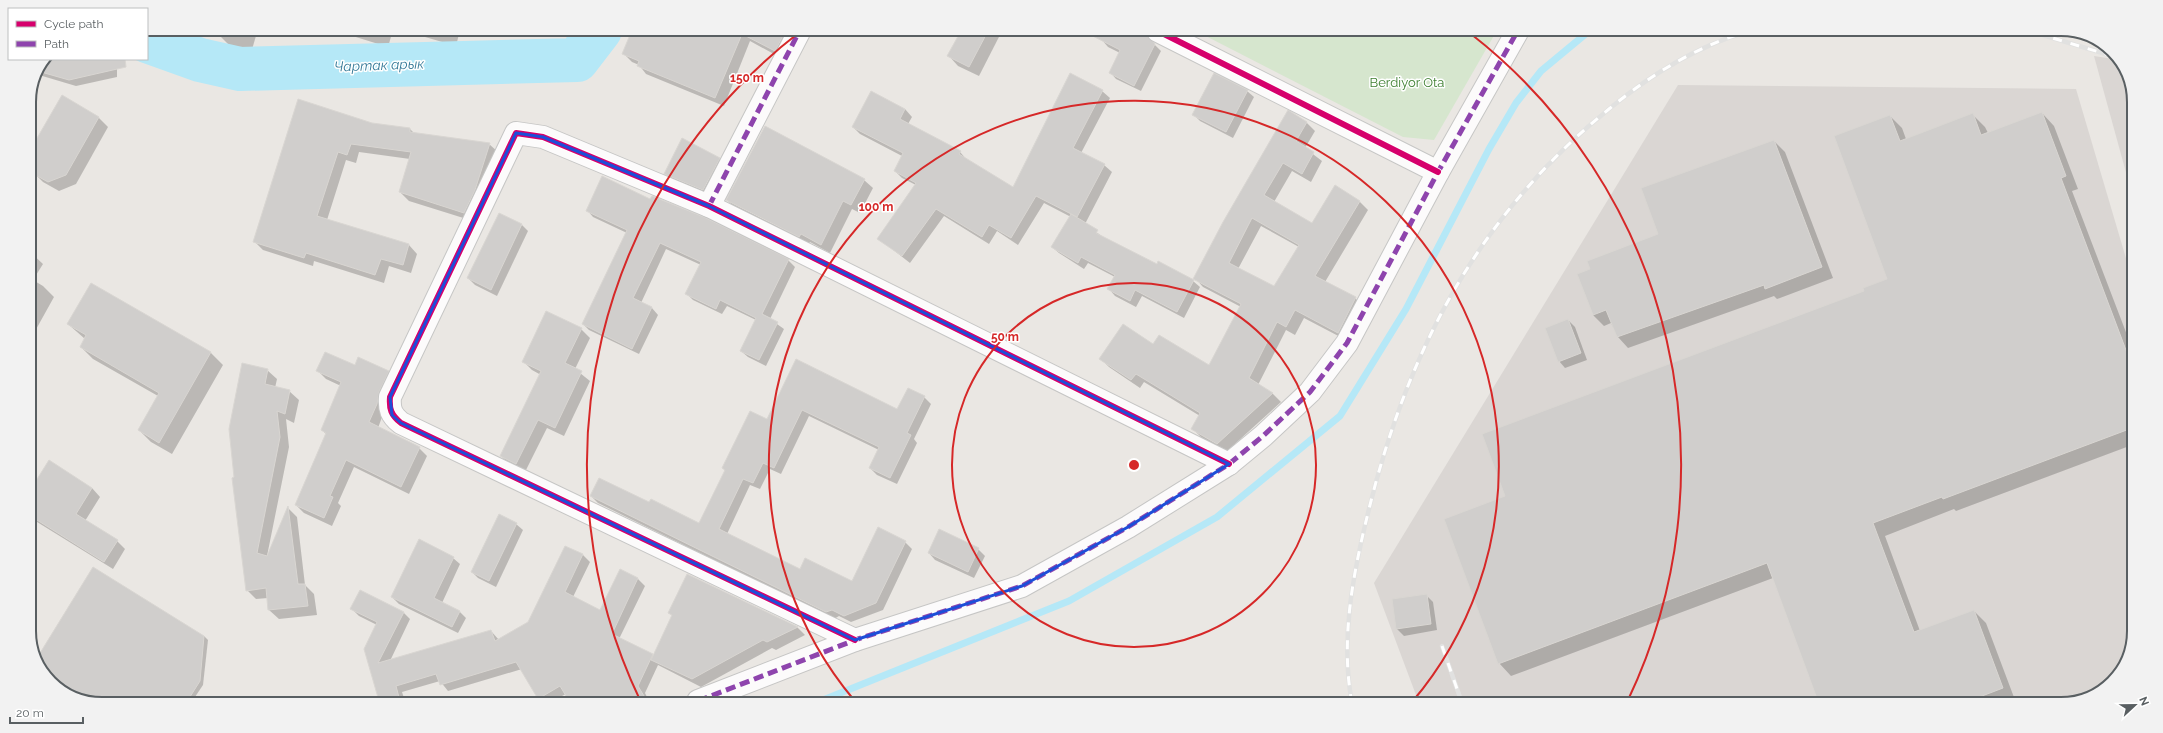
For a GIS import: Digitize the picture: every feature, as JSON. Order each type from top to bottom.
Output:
[{"type":"street","points":[[709,206],[797,36]]},
{"type":"street","points":[[1168,36],[1438,172]]},
{"type":"street","points":[[708,697],[855,640],[1022,586],[1128,526],[1229,464],[1263,436],[1305,397],[1335,361],[1347,343],[1438,172],[1515,36]]},
{"type":"street","points":[[855,640],[401,423],[392,416],[389,407],[390,397],[516,133],[543,137],[709,206],[1229,464]]},
{"type":"highlighted area","points":[[516,133],[543,137],[709,206],[1229,464],[1128,527],[1022,586],[855,640],[401,423],[392,415],[390,397]]},
{"type":"shaded area","points":[[2094,56],[2110,58],[2118,69],[2125,85],[2127,98],[2127,176]]},
{"type":"shaded area","points":[[1678,85],[2076,89],[2127,262],[2127,631],[2126,644],[2120,660],[2113,671],[2098,686],[2074,696],[2061,697],[1417,697],[1374,583]]},
{"type":"green space","name":"Berdiyor Ota","points":[[1206,36],[1494,36],[1434,140],[1403,137]]},
{"type":"building","points":[[630,36],[741,36],[715,98],[637,66],[639,61],[622,54]]},
{"type":"building","points":[[746,36],[783,36],[775,51]]},
{"type":"building","points":[[958,36],[985,36],[969,67],[947,56]]},
{"type":"building","points":[[1093,36],[1147,36],[1155,44],[1134,86],[1109,73],[1120,50]]},
{"type":"building","points":[[51,60],[125,60],[126,67],[69,80],[43,73]]},
{"type":"building","points":[[1070,73],[1103,90],[1073,148],[1105,164],[1077,217],[1036,196],[1011,238],[989,225],[982,237],[936,209],[902,256],[877,239],[916,183],[894,171],[903,153],[852,127],[871,91],[905,109],[900,119],[961,151],[959,154],[1013,187]]},
{"type":"building","points":[[1214,73],[1248,90],[1226,132],[1192,115]]},
{"type":"building","points":[[62,95],[99,117],[66,175],[48,182],[36,175],[36,140]]},
{"type":"building","points":[[298,99],[372,123],[410,128],[410,132],[490,143],[475,190],[464,213],[399,192],[411,152],[351,144],[347,155],[338,152],[317,216],[409,244],[403,265],[381,259],[375,275],[306,253],[304,258],[253,242]]},
{"type":"building","points":[[1288,110],[1307,122],[1296,141],[1314,152],[1302,174],[1283,163],[1264,195],[1312,223],[1335,185],[1360,201],[1315,276],[1356,297],[1338,333],[1295,310],[1286,327],[1277,322],[1249,378],[1273,393],[1217,444],[1191,429],[1200,413],[1136,374],[1131,380],[1099,359],[1123,324],[1153,344],[1159,335],[1209,365],[1241,304],[1193,279],[1223,222]],"holes":[[[1252,218],[1299,245],[1274,286],[1229,263]]]},
{"type":"building","points":[[2042,112],[2066,176],[2061,178],[2127,353],[2127,430],[1943,499],[1942,497],[1873,523],[1914,632],[1974,610],[2003,688],[1979,697],[1816,697],[1767,563],[1498,664],[1444,519],[1505,496],[1482,434],[1864,291],[1863,288],[1887,279],[1834,136],[1890,115],[1900,141],[1973,113],[1981,135]]},
{"type":"building","points":[[765,126],[865,179],[851,205],[843,201],[821,245],[801,234],[799,237],[726,200]]},
{"type":"building","points":[[682,138],[720,158],[703,190],[664,174]]},
{"type":"building","points":[[1774,140],[1822,267],[1765,289],[1764,285],[1617,337],[1606,310],[1593,315],[1577,274],[1590,269],[1587,261],[1658,234],[1641,188]]},
{"type":"building","points":[[602,176],[650,199],[652,196],[704,217],[789,259],[762,314],[778,322],[759,360],[740,351],[756,318],[720,300],[716,309],[685,294],[701,262],[660,243],[633,298],[652,307],[632,349],[582,324],[627,230],[586,211]]},
{"type":"building","points":[[499,213],[522,224],[491,290],[467,278]]},
{"type":"building","points":[[1071,214],[1098,230],[1096,233],[1157,264],[1158,261],[1194,280],[1177,312],[1135,290],[1130,301],[1107,289],[1115,275],[1081,257],[1078,263],[1051,247]]},
{"type":"building","points":[[91,283],[211,352],[159,443],[138,430],[159,393],[80,347],[86,335],[67,324]]},
{"type":"building","points":[[546,311],[582,328],[565,363],[582,371],[555,428],[538,420],[516,464],[500,456],[541,371],[522,362]]},
{"type":"building","points":[[1568,319],[1581,353],[1558,362],[1545,328]]},
{"type":"building","points":[[325,352],[355,365],[358,357],[389,371],[379,392],[377,404],[369,422],[420,447],[401,487],[346,460],[330,496],[333,497],[324,518],[295,505],[326,433],[321,430],[341,382],[316,371]]},
{"type":"building","points":[[796,359],[897,409],[908,388],[925,396],[907,433],[911,435],[890,478],[869,468],[879,447],[802,410],[774,468],[763,463],[753,483],[743,479],[719,529],[800,569],[805,558],[852,581],[878,527],[906,541],[876,603],[844,616],[832,610],[826,612],[590,496],[599,478],[649,502],[651,499],[699,523],[725,470],[722,468],[750,411],[767,419]]},
{"type":"building","points":[[242,363],[268,369],[265,384],[290,390],[285,414],[277,411],[280,437],[257,553],[267,556],[288,506],[298,584],[305,584],[308,606],[268,610],[266,588],[246,591],[232,478],[234,477],[229,429]]},
{"type":"building","points":[[49,460],[92,488],[76,514],[118,540],[104,562],[36,519],[36,481]]},
{"type":"building","points":[[499,514],[517,523],[489,581],[471,572]]},
{"type":"building","points":[[939,529],[979,548],[968,572],[928,553]]},
{"type":"building","points":[[419,539],[454,557],[434,598],[460,611],[452,627],[391,597]]},
{"type":"building","points":[[565,546],[583,554],[565,592],[600,610],[620,569],[638,578],[612,634],[653,654],[638,686],[645,697],[567,697],[560,686],[541,697],[537,697],[516,662],[440,685],[436,674],[396,686],[399,697],[378,697],[364,649],[377,622],[350,609],[360,590],[404,612],[378,663],[491,630],[495,641],[528,622]]},
{"type":"building","points":[[93,567],[204,636],[200,681],[190,697],[89,696],[69,688],[55,678],[45,664],[40,653]]},
{"type":"building","points":[[687,574],[798,627],[767,642],[763,640],[692,679],[651,660],[672,615],[668,613]]},
{"type":"building","points":[[1427,594],[1431,624],[1396,629],[1392,599]]},
{"type":"waterway","name":"Чартак арык","points":[[148,41],[200,60],[240,69],[577,60],[595,36]]},
{"type":"waterway","points":[[830,697],[1069,601],[1217,517],[1340,416],[1406,309],[1489,149],[1516,103],[1541,71],[1583,36]]},
{"type":"railway","points":[[1351,697],[1347,655],[1350,607],[1357,560],[1368,513],[1384,454],[1404,397],[1427,342],[1454,290],[1485,241],[1522,194],[1563,150],[1609,109],[1656,74],[1691,54],[1733,36]]},
{"type":"railway","points":[[2046,36],[2106,54]]},
{"type":"railway","points":[[1442,646],[1460,697]]},
{"type":"marked path","points":[[709,206],[797,36]]},
{"type":"marked path","points":[[708,697],[855,640],[1022,586],[1128,527],[1229,464],[1263,436],[1310,392],[1347,343],[1438,172],[1515,36]]},
{"type":"cycle path","points":[[1168,36],[1438,172]]},
{"type":"cycle path","points":[[855,640],[401,423],[395,417],[390,408],[390,397],[516,133],[543,137],[709,206],[1229,464]]}]
